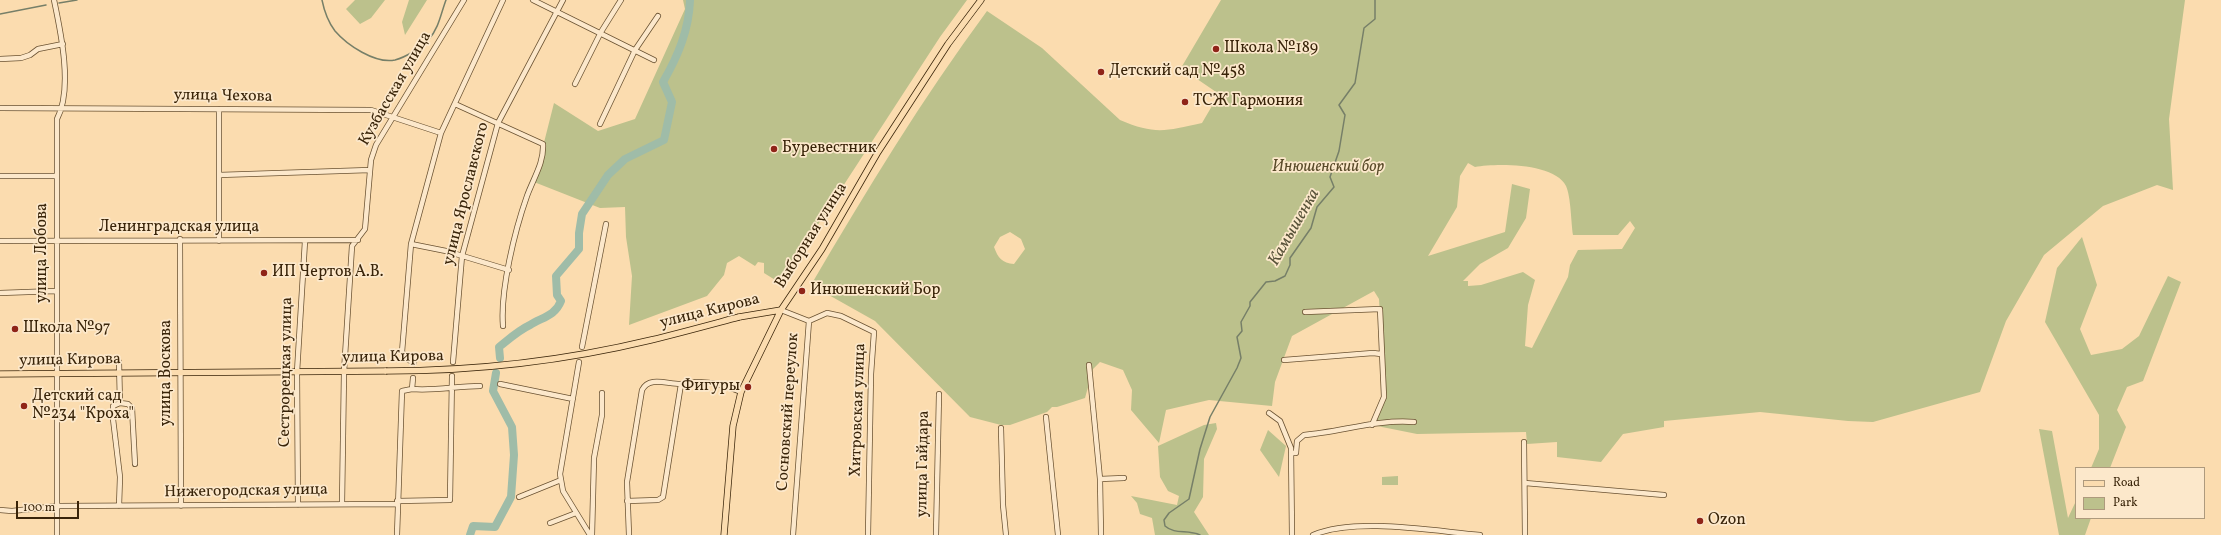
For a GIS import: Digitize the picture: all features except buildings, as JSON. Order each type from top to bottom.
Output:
[{"type":"main road","name":"Выборная улица","points":[[724,535],[733,426],[741,392],[781,310],[822,248],[878,152],[948,44],[981,0]]},
{"type":"main road","name":"улица Кирова","points":[[0,374],[344,372],[466,368],[564,357],[651,340],[765,311],[781,310]]},
{"type":"street","name":"улица Лобова","points":[[54,0],[63,44],[63,108],[57,119],[57,535]]},
{"type":"street","name":"Кузбасская улица","points":[[342,504],[344,372],[352,246],[365,229],[371,160],[376,145],[464,0]]},
{"type":"street","points":[[414,363],[407,359],[402,352],[411,244],[441,133],[503,0]]},
{"type":"street","points":[[533,0],[556,13],[600,32],[654,60]]},
{"type":"street","name":"улица Ярославского","points":[[453,362],[462,256],[498,123],[563,0]]},
{"type":"street","points":[[575,84],[600,32],[622,0]]},
{"type":"street","points":[[600,124],[635,50],[658,16]]},
{"type":"street","points":[[0,59],[21,58],[30,55],[38,49],[63,44]]},
{"type":"street","points":[[455,104],[543,144],[544,157],[524,205],[509,270],[502,316],[503,326]]},
{"type":"street","name":"улица Чехова","points":[[0,108],[371,110],[441,133]]},
{"type":"street","points":[[219,110],[220,241]]},
{"type":"street","points":[[219,176],[370,170]]},
{"type":"street","points":[[0,176],[57,176]]},
{"type":"street","points":[[582,347],[606,224]]},
{"type":"street","name":"улица Воскова","points":[[180,240],[181,506]]},
{"type":"street","name":"Сестрорецкая улица","points":[[298,505],[297,372],[305,240]]},
{"type":"street","name":"Ленинградская улица","points":[[0,241],[358,240]]},
{"type":"street","points":[[411,244],[462,256],[509,270]]},
{"type":"street","points":[[0,293],[56,292]]},
{"type":"street","points":[[1305,312],[1380,308],[1384,398],[1372,425]]},
{"type":"street","name":"Сосновский переулок","points":[[781,310],[809,321],[793,535]]},
{"type":"street","name":"Хитровская улица","points":[[809,321],[827,313],[841,316],[874,332],[871,374],[868,535]]},
{"type":"street","points":[[1284,360],[1373,353],[1381,354]]},
{"type":"street","points":[[119,362],[120,403]]},
{"type":"street","points":[[579,362],[560,474],[562,491],[591,535]]},
{"type":"street","points":[[1089,365],[1100,479],[1100,535]]},
{"type":"street","points":[[451,386],[452,376]]},
{"type":"street","points":[[412,389],[413,378]]},
{"type":"street","points":[[629,535],[627,501],[628,474],[642,390],[648,383],[681,384],[698,382],[718,384],[741,392]]},
{"type":"street","points":[[500,384],[572,400]]},
{"type":"street","points":[[627,501],[658,500],[663,497],[681,384]]},
{"type":"street","points":[[397,535],[402,391],[412,389],[426,390],[451,386],[480,386]]},
{"type":"street","name":"Нижегородская улица","points":[[0,510],[12,511],[58,506],[298,505],[450,500],[451,386]]},
{"type":"street","points":[[591,535],[594,458],[602,415],[602,393]]},
{"type":"street","name":"улица Гайдара","points":[[936,535],[939,394]]},
{"type":"street","points":[[119,506],[120,477],[113,419],[113,406],[120,403],[128,404],[132,408],[134,464]]},
{"type":"street","points":[[1269,414],[1280,421],[1292,453],[1292,535]]},
{"type":"street","points":[[1046,417],[1058,535]]},
{"type":"street","points":[[1292,453],[1296,453],[1297,441],[1304,436],[1372,425],[1384,421],[1414,422]]},
{"type":"street","points":[[1001,428],[1003,504],[1006,535]]},
{"type":"street","points":[[1524,442],[1525,535]]},
{"type":"street","points":[[1100,479],[1124,478]]},
{"type":"street","points":[[519,497],[561,480]]},
{"type":"street","points":[[1524,483],[1664,495]]},
{"type":"street","points":[[550,523],[576,514]]},
{"type":"street","points":[[1313,535],[1336,528],[1367,526],[1480,535]]},
{"type":"green space","points":[[355,0],[385,0],[371,18],[360,24],[346,9]]},
{"type":"green space","points":[[409,0],[427,0],[405,35],[402,22]]},
{"type":"green space","name":"Инюшенский бор","points":[[683,0],[967,0],[940,37],[780,283],[764,273],[764,263],[758,262],[755,266],[739,256],[727,263],[724,275],[707,296],[629,325],[632,276],[626,237],[625,207],[600,208],[534,182],[554,103],[598,131],[635,119],[685,9]]},
{"type":"green space","points":[[1221,0],[2185,0],[2169,119],[2173,190],[2157,185],[2103,206],[2044,255],[2006,321],[1980,392],[1873,422],[1848,421],[1760,412],[1664,421],[1664,427],[1623,434],[1601,462],[1557,457],[1557,442],[1527,444],[1526,432],[1417,434],[1372,425],[1384,397],[1379,299],[1374,291],[1292,336],[1275,382],[1272,406],[1209,400],[1166,410],[1159,443],[1131,410],[1132,390],[1123,370],[1100,362],[1093,369],[1085,398],[1057,407],[1052,407],[1047,412],[1010,425],[1001,425],[970,417],[875,321],[811,285],[895,146],[963,44],[987,11],[1042,48],[1120,120],[1132,125],[1152,130],[1169,130],[1202,123],[1219,94],[1181,68]],"holes":[[[1468,163],[1475,167],[1497,165],[1525,166],[1550,173],[1560,178],[1568,191],[1573,235],[1618,235],[1630,221],[1635,228],[1622,249],[1578,250],[1570,265],[1568,277],[1532,348],[1525,346],[1528,305],[1535,280],[1523,272],[1481,285],[1468,286],[1468,281],[1463,281],[1480,264],[1508,248],[1526,218],[1530,189],[1512,184],[1505,232],[1428,256],[1457,207],[1460,176]],[[1010,232],[1021,239],[1025,249],[1014,264],[1003,261],[997,254],[994,247],[1000,237]]]},
{"type":"green space","points":[[2082,237],[2097,285],[2080,329],[2091,355],[2122,349],[2139,336],[2168,276],[2181,282],[2143,381],[2127,387],[2117,410],[2126,427],[2110,467],[2091,467],[2099,449],[2099,415],[2045,322],[2057,268]]},
{"type":"green space","points":[[1216,423],[1217,429],[1204,459],[1203,497],[1194,512],[1209,535],[1155,535],[1152,518],[1140,514],[1137,503],[1131,496],[1177,505],[1179,496],[1168,491],[1160,477],[1158,446],[1204,425]]},
{"type":"green space","points":[[2039,429],[2052,431],[2068,518],[2075,503],[2075,519],[2091,519],[2085,535],[2059,535]]},
{"type":"green space","points":[[1268,430],[1286,446],[1279,477],[1260,450]]},
{"type":"green space","points":[[1398,476],[1398,485],[1382,485],[1382,477]]},
{"type":"waterway","points":[[59,3],[77,0]]},
{"type":"waterway","points":[[322,0],[325,12],[335,31],[340,36],[362,52],[379,59],[387,60],[399,59],[418,49],[429,39],[437,25],[446,0]]},
{"type":"waterway","points":[[500,358],[499,347],[522,329],[548,316],[555,310],[561,301],[557,295],[556,276],[579,249],[579,233],[582,214],[608,175],[625,159],[664,140],[672,102],[663,82],[682,42],[690,0]]},
{"type":"waterway","name":"Камышенка","points":[[1200,535],[1191,532],[1169,529],[1165,526],[1164,520],[1169,513],[1189,499],[1200,449],[1210,417],[1241,358],[1237,337],[1242,331],[1241,322],[1250,306],[1250,302],[1266,282],[1275,281],[1285,276],[1290,265],[1290,258],[1311,228],[1317,207],[1334,187],[1330,177],[1339,151],[1345,115],[1339,105],[1355,83],[1364,28],[1375,19],[1375,0]]},
{"type":"waterway","points":[[0,14],[46,5]]},
{"type":"waterway","points":[[470,535],[473,526],[495,527],[511,497],[514,455],[512,427],[493,391],[496,373]]},
{"type":"place","name":"Школа №189","points":[[1216,49]]},
{"type":"place","name":"Детский сад №458","points":[[1101,72]]},
{"type":"place","name":"ТСЖ Гармония","points":[[1185,102]]},
{"type":"place","name":"Буревестник","points":[[774,149]]},
{"type":"place","name":"ИП Чертов А.В.","points":[[264,273]]},
{"type":"place","name":"Инюшенский Бор","points":[[802,291]]},
{"type":"place","name":"Школа №97","points":[[15,329]]},
{"type":"place","name":"Фигуры","points":[[748,387]]},
{"type":"place","name":"Детский сад №234 \"Кроха\"","points":[[24,406]]},
{"type":"place","name":"Ozon","points":[[1700,521]]}]
